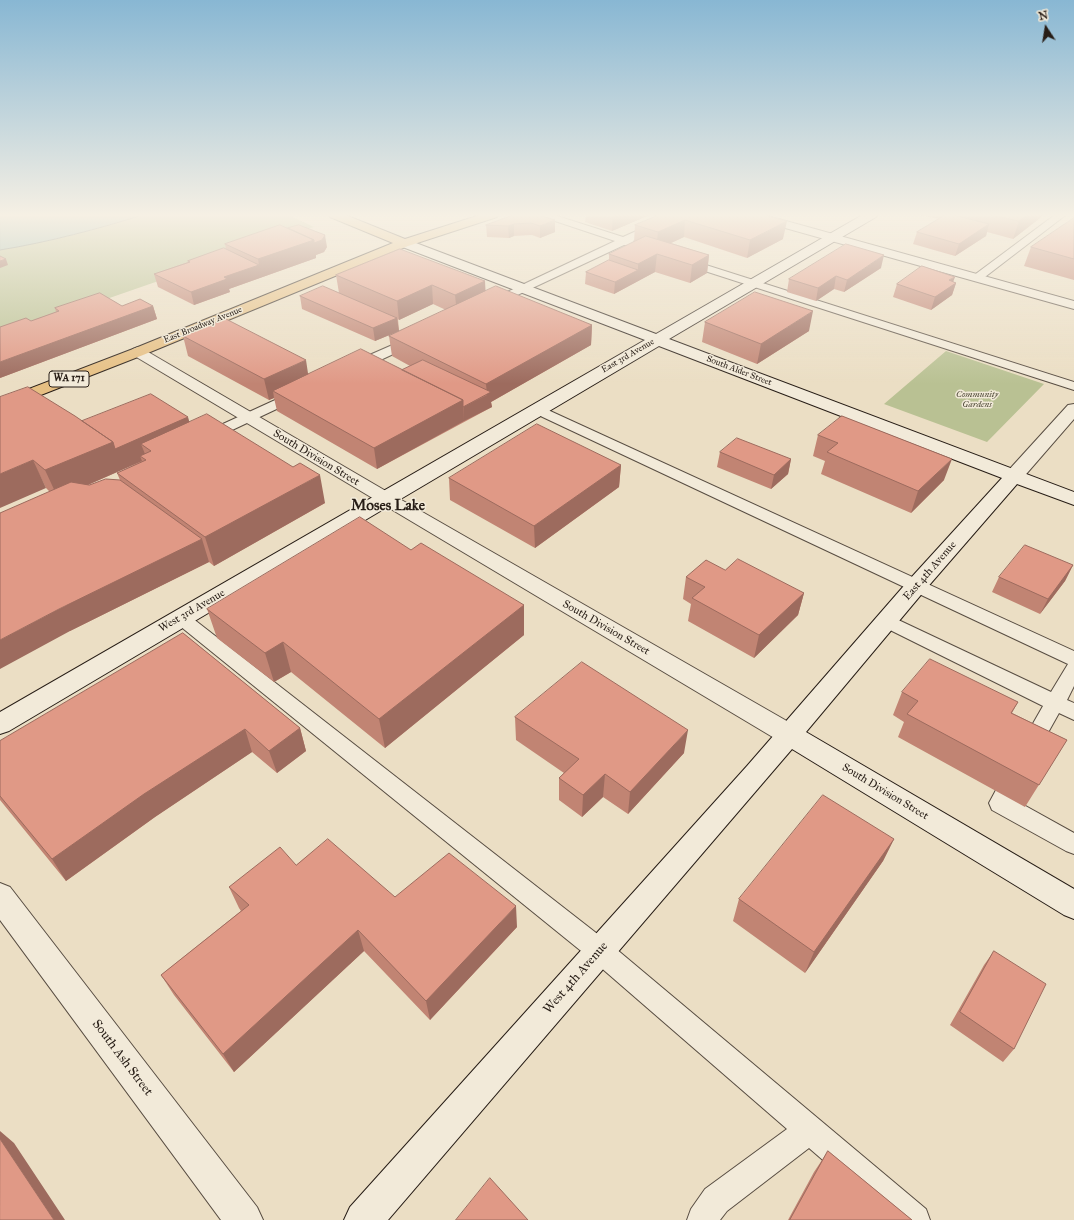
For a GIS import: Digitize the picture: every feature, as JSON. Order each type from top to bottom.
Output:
[{"type":"main road","name":"East Broadway Avenue","points":[[138,352],[336,271]]},
{"type":"main road","name":"South Alder Street","points":[[478,271],[1074,499]]},
{"type":"main road","name":"East 3rd Avenue","points":[[384,498],[773,271]]},
{"type":"main road","points":[[953,271],[1074,305]]},
{"type":"main road","name":"WA 171","points":[[0,406],[138,352]]},
{"type":"main road","name":"South Division Street","points":[[138,352],[384,498],[790,735],[1074,905]]},
{"type":"main road","name":"East 4th Avenue","points":[[790,735],[917,585],[1074,409]]},
{"type":"main road","name":"West 3rd Avenue","points":[[0,724],[384,498]]},
{"type":"main road","name":"West 4th Avenue","points":[[363,1220],[790,735]]},
{"type":"main road","name":"South Ash Street","points":[[0,896],[244,1220]]},
{"type":"lane","points":[[477,310],[560,271]]},
{"type":"lane","points":[[715,271],[1074,386]]},
{"type":"lane","points":[[977,278],[986,271]]},
{"type":"lane","points":[[341,373],[427,333]]},
{"type":"lane","points":[[191,444],[306,390]]},
{"type":"lane","points":[[537,409],[1074,659]]},
{"type":"lane","points":[[181,618],[600,951],[915,1220]]},
{"type":"lane","points":[[886,621],[1074,712]]},
{"type":"lane","points":[[1028,750],[1074,669]]},
{"type":"lane","points":[[1004,796],[1000,804],[1074,844]]},
{"type":"lane","points":[[702,1220],[716,1200],[809,1130]]},
{"type":"green space","points":[[0,271],[187,271],[0,336]]},
{"type":"green space","name":"Community Gardens","points":[[946,351],[1044,384],[987,442],[884,404]]},
{"type":"building","points":[[163,271],[242,271],[224,277],[227,279],[191,292],[154,274]]},
{"type":"building","points":[[346,271],[458,271],[485,281],[455,295],[432,285],[397,301],[336,275]]},
{"type":"building","points":[[588,271],[636,271],[615,282],[586,272]]},
{"type":"building","points":[[802,271],[860,271],[847,280],[836,276],[818,288],[789,279]]},
{"type":"building","points":[[915,271],[937,271],[955,277],[949,280],[956,283],[935,297],[897,284]]},
{"type":"building","points":[[323,286],[397,318],[373,328],[300,296]]},
{"type":"building","points":[[496,286],[592,325],[486,384],[389,336]]},
{"type":"building","points":[[755,292],[813,311],[761,344],[705,322]]},
{"type":"building","points":[[100,293],[122,306],[140,299],[153,306],[0,362],[0,327],[26,318],[31,321],[59,311],[55,308]]},
{"type":"building","points":[[226,319],[306,360],[264,379],[183,336]]},
{"type":"building","points":[[361,349],[463,400],[374,448],[273,391]]},
{"type":"building","points":[[423,360],[491,392],[463,407],[463,400],[402,370]]},
{"type":"building","points":[[28,387],[113,442],[45,470],[33,460],[0,474],[0,397]]},
{"type":"building","points":[[151,394],[188,417],[115,449],[113,442],[82,421]]},
{"type":"building","points":[[207,414],[293,467],[300,463],[320,475],[205,537],[117,473],[146,460],[140,456],[151,451],[141,444]]},
{"type":"building","points":[[842,416],[952,459],[918,491],[827,452],[838,443],[818,435]]},
{"type":"building","points":[[537,424],[621,465],[534,526],[449,478]]},
{"type":"building","points":[[737,438],[791,459],[774,475],[720,452]]},
{"type":"building","points":[[106,479],[120,480],[202,539],[59,609],[0,640],[0,513],[71,482],[89,485]]},
{"type":"building","points":[[360,517],[411,550],[421,543],[524,605],[379,719],[283,642],[265,653],[207,609]]},
{"type":"building","points":[[1025,545],[1073,565],[1048,599],[999,577]]},
{"type":"building","points":[[738,559],[804,593],[759,635],[692,598],[705,587],[686,577],[706,560],[725,570]]},
{"type":"building","points":[[183,633],[300,728],[269,751],[245,729],[144,794],[52,859],[0,796],[0,741]]},
{"type":"building","points":[[930,659],[1018,702],[1011,713],[1067,740],[1039,785],[907,714],[918,701],[902,692]]},
{"type":"building","points":[[582,662],[688,730],[630,792],[605,774],[583,795],[559,778],[579,759],[515,717]]},
{"type":"building","points":[[823,795],[894,839],[814,952],[739,899]]},
{"type":"building","points":[[328,839],[395,897],[449,853],[516,906],[426,1001],[358,930],[223,1054],[161,975],[249,905],[229,887],[280,847],[296,865]]},
{"type":"building","points":[[994,951],[1046,984],[1014,1049],[960,1012]]},
{"type":"building","points":[[0,1139],[54,1220],[0,1220]]},
{"type":"building","points":[[828,1151],[912,1220],[790,1220]]},
{"type":"building","points":[[490,1178],[528,1220],[456,1220]]},
{"type":"district","name":"Moses Lake","points":[[388,506]]}]
